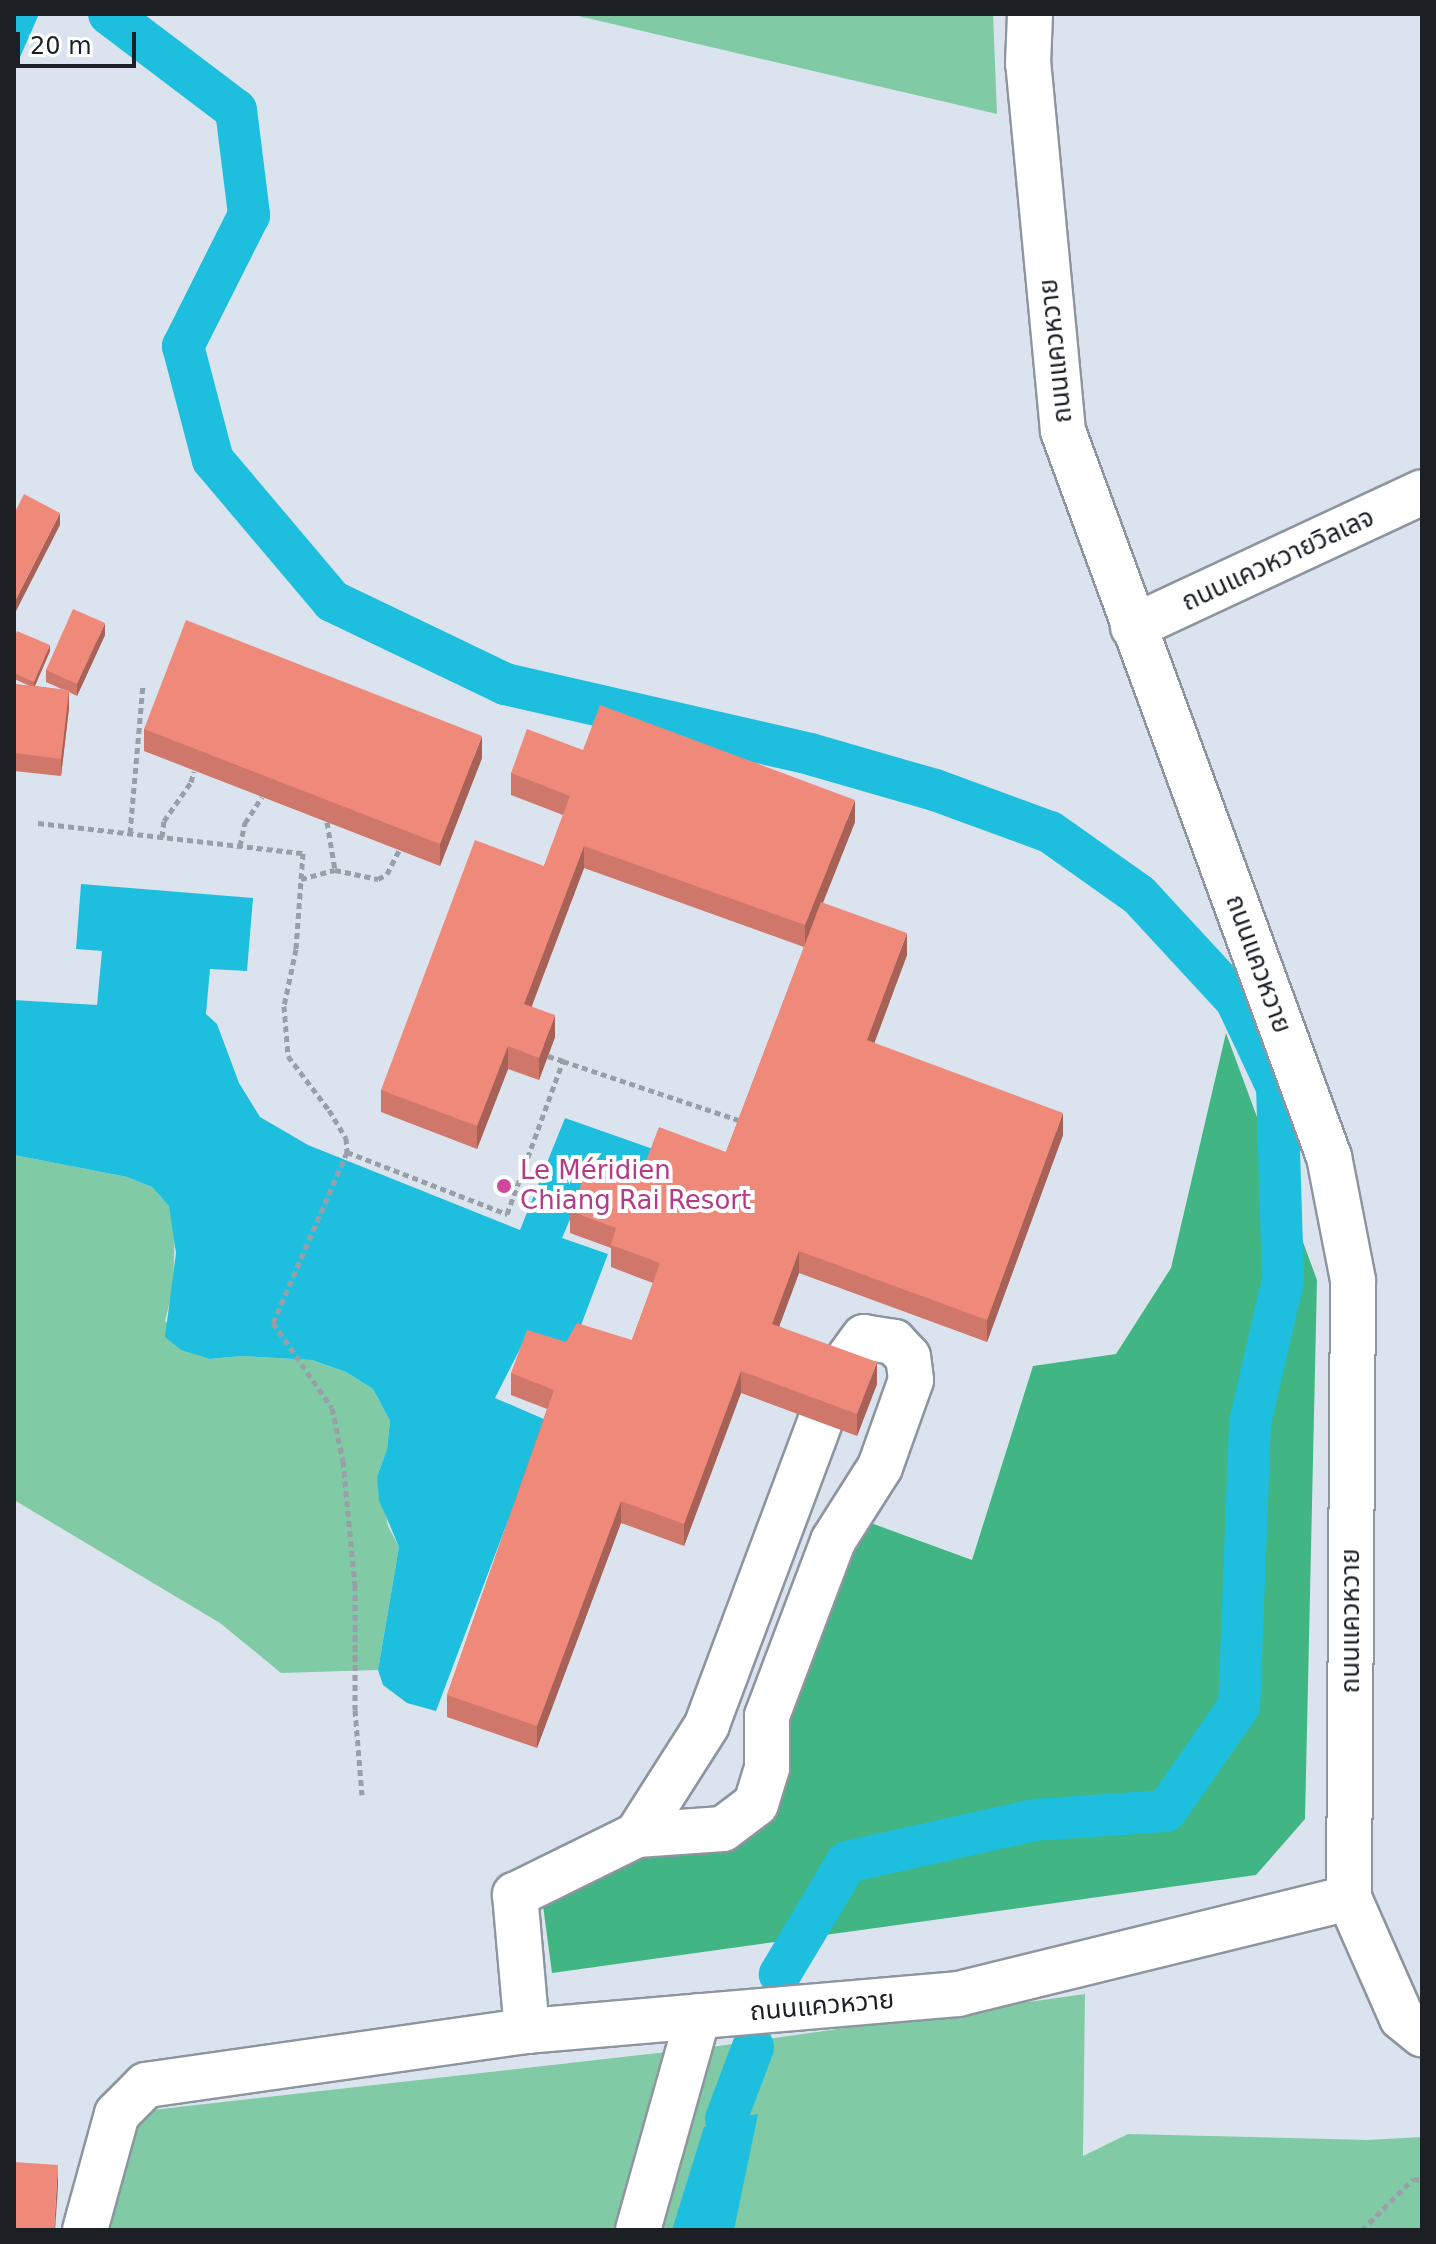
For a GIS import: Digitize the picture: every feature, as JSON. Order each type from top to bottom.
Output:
[{"type":"street","name":"ถนนแควหวาย","points":[[85,2230],[117,2114],[146,2085],[527,2031],[958,1994],[1349,1898],[1353,1280],[1329,1157],[1063,431],[1028,64],[1030,14]]},
{"type":"street","name":"ถนนแควหวายวิลเลจ","points":[[1133,627],[1422,492]]},
{"type":"street","points":[[527,2031],[515,1895],[637,1835],[723,1829],[756,1804],[767,1768],[767,1716],[833,1541],[880,1467],[911,1380],[908,1357],[894,1342],[864,1337],[840,1370]]},
{"type":"street","points":[[637,1835],[707,1725],[820,1422]]},
{"type":"street","points":[[1349,1898],[1402,2018],[1422,2034]]},
{"type":"street","points":[[638,2230],[698,2016]]},
{"type":"path","points":[[130,833],[143,684]]},
{"type":"path","points":[[162,837],[164,821],[191,782],[194,771]]},
{"type":"path","points":[[240,846],[245,823],[262,797]]},
{"type":"path","points":[[327,822],[335,870]]},
{"type":"path","points":[[38,823],[303,853],[296,949],[284,1006],[288,1056],[329,1110],[346,1138],[347,1152],[273,1323],[332,1408],[343,1461],[355,1585],[355,1710],[362,1795]]},
{"type":"path","points":[[301,879],[335,870],[378,879],[387,874],[399,850]]},
{"type":"path","points":[[548,1056],[745,1122]]},
{"type":"path","points":[[347,1152],[507,1214],[563,1061]]},
{"type":"path","points":[[1362,2230],[1413,2179],[1422,2180]]},
{"type":"green space","points":[[570,14],[993,14],[997,114]]},
{"type":"green space","points":[[1226,1033],[1317,1280],[1305,1819],[1256,1875],[552,1973],[540,1883],[723,1829],[849,1515],[972,1560],[1033,1366],[1116,1354],[1171,1268]]},
{"type":"green space","points":[[14,1155],[127,1177],[152,1187],[169,1206],[175,1228],[173,1288],[165,1321],[210,1359],[241,1356],[312,1360],[346,1372],[373,1389],[390,1421],[387,1449],[377,1477],[388,1526],[399,1547],[378,1670],[281,1673],[220,1623],[14,1500]]},
{"type":"green space","points":[[1085,1994],[1083,2156],[1128,2134],[1367,2140],[1422,2137],[1422,2230],[85,2230],[117,2114],[711,2047]]},
{"type":"water","points":[[14,14],[39,14],[14,71]]},
{"type":"water","points":[[81,884],[253,898],[247,971],[210,969],[206,1014],[217,1024],[239,1083],[260,1117],[308,1145],[520,1230],[565,1118],[653,1149],[636,1200],[586,1182],[562,1238],[608,1254],[575,1341],[568,1352],[526,1337],[495,1398],[546,1420],[436,1711],[407,1703],[383,1685],[378,1670],[399,1547],[379,1500],[377,1477],[387,1449],[390,1421],[373,1389],[346,1372],[312,1360],[241,1356],[210,1359],[181,1350],[165,1337],[176,1253],[169,1206],[152,1187],[127,1177],[14,1155],[14,1000],[97,1005],[102,951],[76,949]]},
{"type":"water","points":[[758,2114],[734,2230],[672,2230],[704,2127],[726,2119]]},
{"type":"building","points":[[24,494],[60,513],[14,603],[14,514]]},
{"type":"building","points":[[73,609],[105,623],[77,684],[46,670]]},
{"type":"building","points":[[186,620],[482,736],[440,844],[144,729]]},
{"type":"building","points":[[17,631],[50,645],[34,682],[14,673],[14,639]]},
{"type":"building","points":[[14,684],[69,690],[61,759],[14,753]]},
{"type":"building","points":[[600,705],[855,800],[805,925],[584,846],[524,1004],[555,1015],[539,1058],[508,1046],[477,1126],[381,1090],[475,840],[544,866],[570,796],[511,773],[527,729],[583,750]]},
{"type":"building","points":[[821,902],[907,933],[867,1040],[1063,1113],[987,1320],[799,1251],[772,1324],[877,1362],[857,1414],[741,1371],[684,1524],[621,1501],[537,1726],[447,1695],[554,1390],[511,1373],[527,1330],[566,1342],[577,1323],[632,1340],[660,1263],[611,1245],[616,1228],[570,1211],[589,1166],[638,1182],[659,1127],[726,1152]]},
{"type":"building","points":[[14,2162],[58,2165],[54,2230],[14,2230]]},
{"type":"waterway","points":[[109,14],[236,110],[249,215],[183,346],[213,460],[332,601],[505,684],[810,754],[935,790],[1050,832],[1139,895],[1236,1000],[1277,1087],[1283,1280],[1250,1423],[1239,1706],[1166,1811],[1035,1820],[847,1862],[780,1974]]},
{"type":"waterway","points":[[726,2119],[753,2047]]},
{"type":"place","name":"Le Méridien Chiang Rai Resort","points":[[504,1186]]}]
